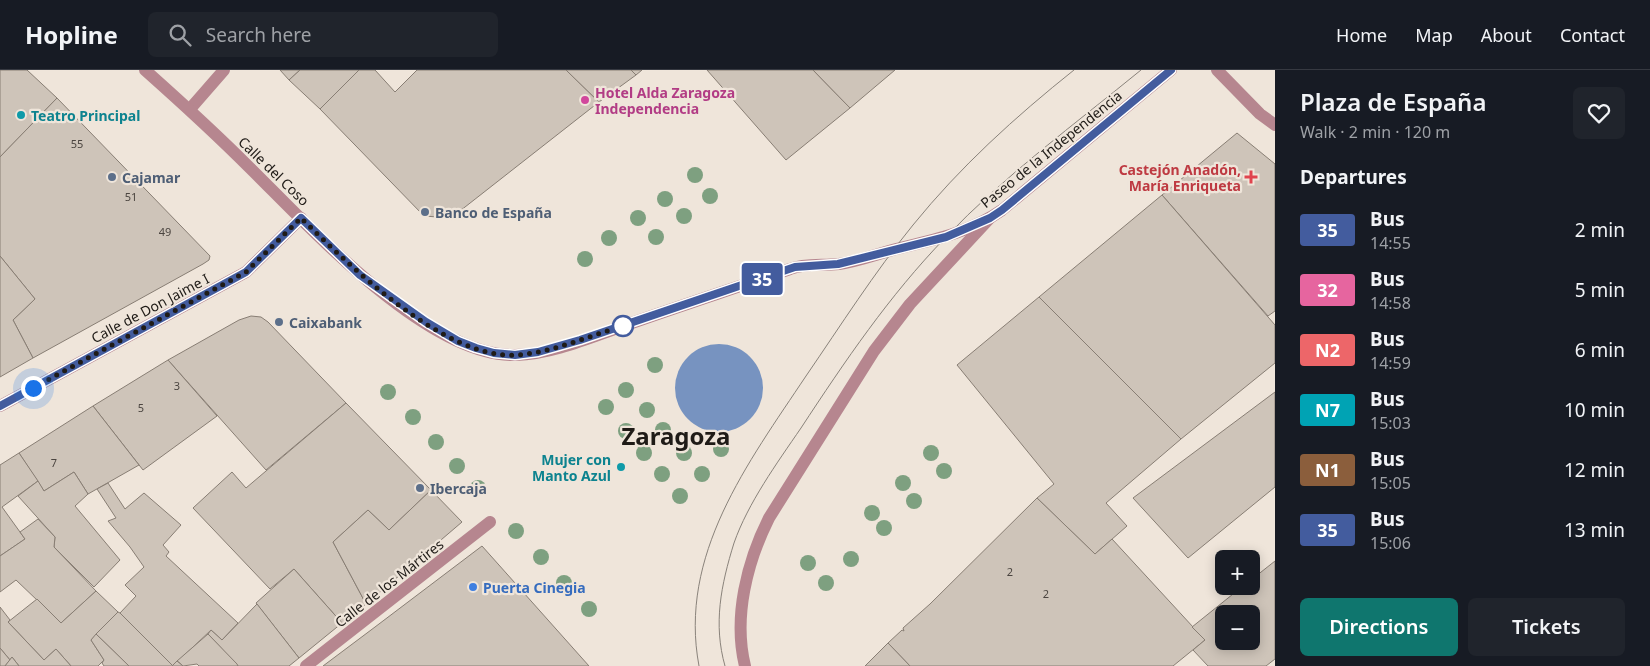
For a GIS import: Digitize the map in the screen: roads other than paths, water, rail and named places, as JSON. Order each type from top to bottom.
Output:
[{"type":"street","name":"Calle del Coso","points":[[145,70],[190,109],[360,275],[426,322],[458,341],[494,353],[515,355],[538,352],[580,340],[795,267]]},
{"type":"street","points":[[190,109],[224,70]]},
{"type":"street","name":"Paseo de la Independencia","points":[[795,267],[838,264],[869,258],[946,237],[990,218],[1171,70]]},
{"type":"street","points":[[1216,70],[1260,114],[1275,125]]},
{"type":"street","name":"Calle de Don Jaime I","points":[[0,406],[246,272],[301,218]]},
{"type":"street","points":[[745,666],[742,652],[741,623],[745,593],[750,566],[769,518],[874,351],[910,304],[990,218]]},
{"type":"street","name":"Calle de los Mártires","points":[[306,666],[490,522]]},
{"type":"water","points":[[710,344],[728,344],[744,351],[756,363],[763,379],[763,397],[756,413],[744,425],[728,432],[710,432],[694,425],[682,413],[675,397],[675,379],[682,363],[694,351]]},
{"type":"tram line","points":[[699,666],[695,625],[699,586],[708,548],[723,512],[762,442],[858,299],[913,225],[989,143],[1074,70]]},
{"type":"tram line","points":[[725,666],[721,650],[720,604],[725,574],[740,528],[782,455],[851,354],[905,283],[968,215],[1040,151],[1141,70]]},
{"type":"place","name":"Hotel Alda Zaragoza Independencia","points":[[585,100]]},
{"type":"place","name":"Teatro Principal","points":[[21,115]]},
{"type":"place","name":"Cajamar","points":[[112,177]]},
{"type":"place","name":"Castejón Anadón, María Enriqueta","points":[[1251,177]]},
{"type":"place","name":"Banco de España","points":[[425,212]]},
{"type":"place","name":"Caixabank","points":[[279,322]]},
{"type":"place","name":"Mujer con Manto Azul","points":[[621,467]]},
{"type":"place","name":"Ibercaja","points":[[420,488]]},
{"type":"place","name":"Puerta Cinegia","points":[[473,587]]},
{"type":"district","name":"Zaragoza","points":[[676,435]]}]
